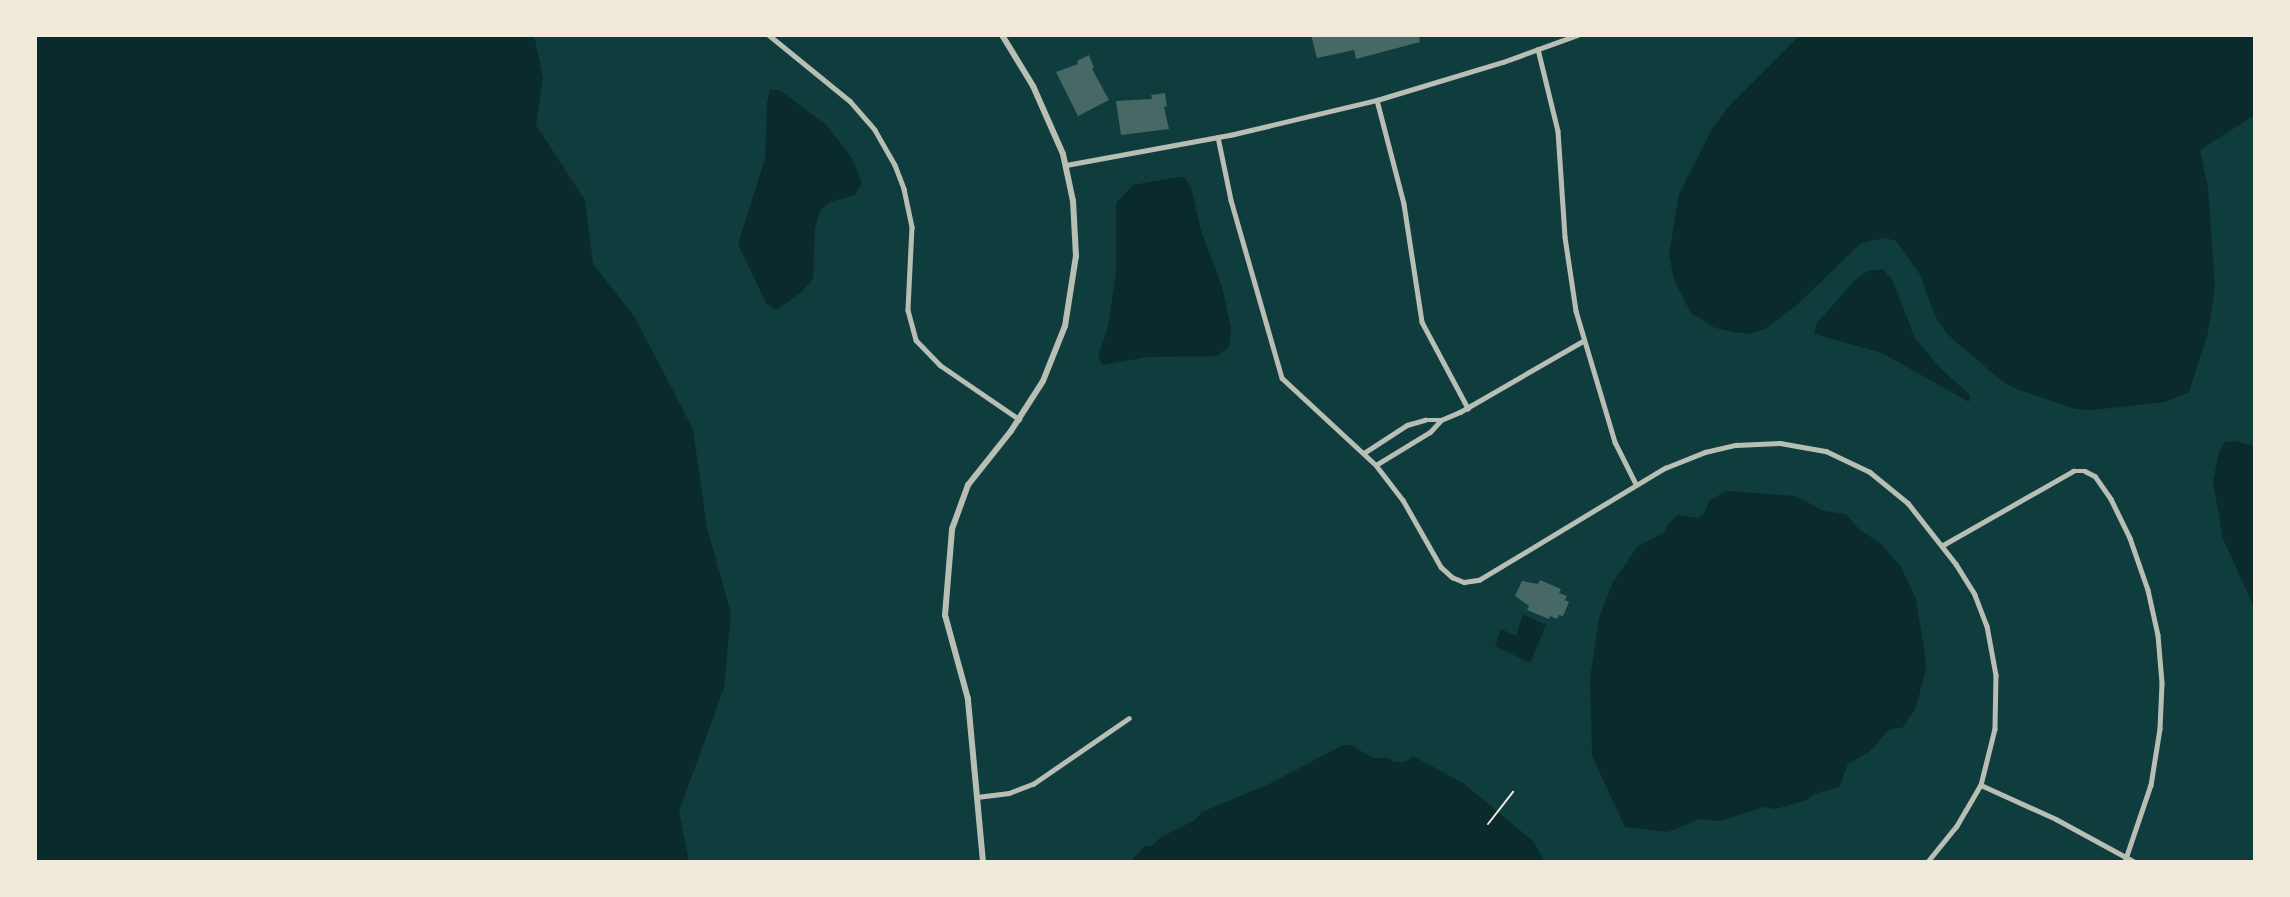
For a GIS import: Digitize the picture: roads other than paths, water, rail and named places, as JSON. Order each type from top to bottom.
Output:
[{"type":"street","points":[[769,35],[850,100],[875,130],[895,164],[904,189],[912,227],[908,310],[916,341],[940,365],[1020,419]]},
{"type":"street","points":[[983,862],[967,690],[946,615],[950,541],[958,505],[968,485],[1020,419],[1050,367],[1071,300],[1076,242],[1066,164],[1033,86],[1002,35]]},
{"type":"street","points":[[1066,164],[1218,137],[1377,100],[1577,35]]},
{"type":"street","points":[[1538,49],[1558,131],[1568,265],[1583,341],[1615,442],[1636,484]]},
{"type":"street","points":[[1377,100],[1402,193],[1422,322],[1468,408]]},
{"type":"street","points":[[1218,137],[1231,200],[1278,370],[1292,390],[1376,465],[1407,506],[1441,567],[1452,577],[1464,582],[1485,577],[1636,484],[1678,462],[1720,448],[1766,443],[1810,447],[1855,463],[1884,482],[1908,503],[1943,545],[1978,603],[1994,659],[1995,729],[1981,785],[1957,826],[1928,862]]},
{"type":"street","points":[[1364,453],[1407,425],[1425,420],[1441,420],[1468,408],[1583,341]]},
{"type":"street","points":[[1376,465],[1434,429],[1441,420]]},
{"type":"street","points":[[1943,545],[2068,472],[2085,471],[2102,484],[2140,564],[2155,620],[2161,668],[2161,715],[2156,760],[2146,806],[2126,860]]},
{"type":"street","points":[[977,797],[1009,793],[1033,784],[1129,718]]},
{"type":"street","points":[[1981,785],[2056,819],[2126,860],[2135,862]]},
{"type":"water","points":[[35,35],[534,35],[543,78],[536,125],[585,200],[593,264],[634,316],[693,429],[707,528],[731,613],[724,688],[679,811],[689,862],[35,862]]},
{"type":"water","points":[[1800,35],[2255,35],[2255,115],[2200,150],[2208,188],[2215,287],[2208,333],[2189,392],[2165,402],[2093,410],[2075,409],[2003,382],[1947,334],[1936,318],[1919,273],[1896,241],[1885,238],[1861,243],[1799,303],[1765,329],[1750,334],[1733,332],[1715,328],[1691,313],[1674,280],[1669,254],[1679,194],[1712,129],[1728,107]]},
{"type":"water","points":[[770,90],[780,90],[826,125],[852,158],[862,183],[855,195],[830,202],[820,211],[815,228],[813,279],[799,294],[776,310],[766,303],[738,244],[765,159],[767,102]]},
{"type":"water","points":[[1185,178],[1191,188],[1202,234],[1222,286],[1231,329],[1229,347],[1216,356],[1147,357],[1103,365],[1098,357],[1108,326],[1116,273],[1116,203],[1133,185]]},
{"type":"water","points":[[1883,269],[1893,281],[1915,338],[1942,370],[1970,395],[1969,402],[1882,353],[1814,334],[1817,323],[1856,279],[1867,271]]},
{"type":"water","points":[[2235,441],[2255,446],[2255,609],[2223,539],[2213,482],[2219,451],[2225,442]]},
{"type":"water","points":[[1726,491],[1796,496],[1824,511],[1846,514],[1859,529],[1881,544],[1901,567],[1916,599],[1925,655],[1926,669],[1915,710],[1902,728],[1890,729],[1869,752],[1848,764],[1839,787],[1814,794],[1807,800],[1775,809],[1764,807],[1720,821],[1700,819],[1668,832],[1625,827],[1592,756],[1590,679],[1599,618],[1613,582],[1637,547],[1665,532],[1667,525],[1678,515],[1698,518],[1705,512],[1709,501]]},
{"type":"water","points":[[1523,614],[1546,625],[1530,663],[1495,646],[1501,629],[1516,636]]},
{"type":"water","points":[[1343,745],[1351,745],[1373,758],[1389,758],[1394,762],[1405,762],[1413,756],[1463,783],[1533,841],[1545,862],[1130,862],[1145,846],[1152,846],[1161,837],[1195,820],[1202,812],[1271,783]]}]
